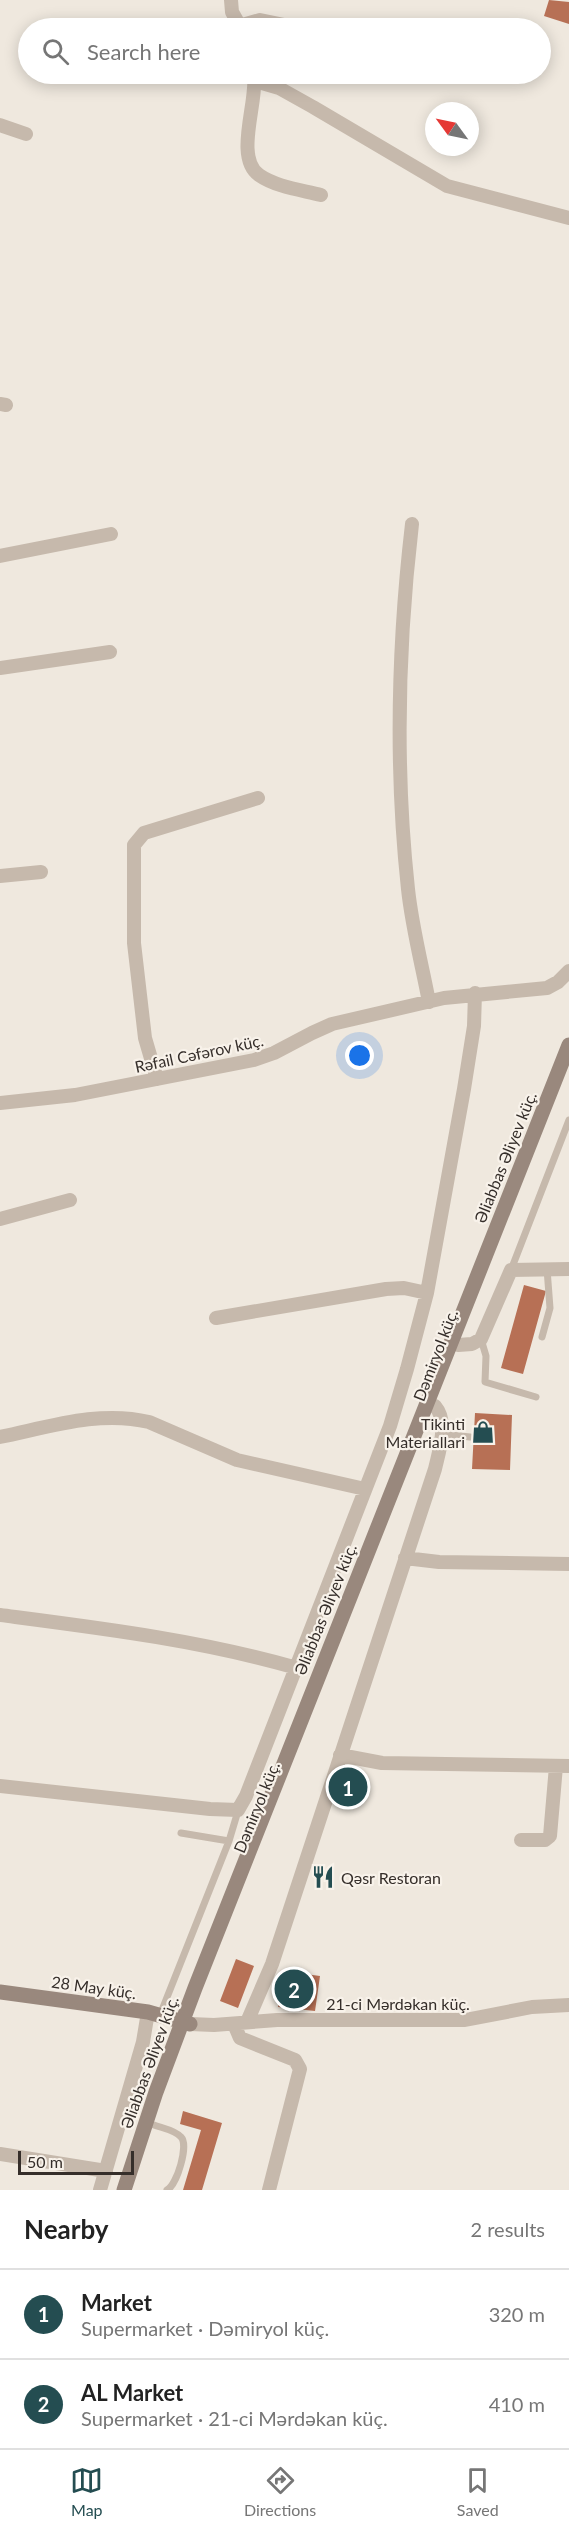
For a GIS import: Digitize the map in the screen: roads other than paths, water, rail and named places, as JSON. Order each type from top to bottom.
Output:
[{"type":"main road","name":"Əliabbas Əliyev küç.","points":[[124,2190],[186,2023],[569,1045]]},
{"type":"main road","name":"Dəmiryol küç.","points":[[186,2023],[569,1068]]},
{"type":"main road","name":"28 May küç.","points":[[0,1992],[154,2014],[186,2023]]},
{"type":"main road","points":[[133,2190],[186,2023]]},
{"type":"street","points":[[231,0],[235,18]]},
{"type":"street","points":[[253,84],[247,154],[250,165],[259,175],[272,182],[321,195]]},
{"type":"street","points":[[270,84],[313,106],[447,186],[569,218]]},
{"type":"street","points":[[0,124],[26,134]]},
{"type":"street","points":[[412,524],[401,629],[401,782],[408,892],[429,1002]]},
{"type":"street","points":[[0,556],[111,534]]},
{"type":"street","points":[[0,668],[110,652]]},
{"type":"street","points":[[157,1079],[145,1038],[134,943],[134,845],[144,833],[258,798]]},
{"type":"street","points":[[0,876],[41,872]]},
{"type":"street","name":"Rəfail Cəfərov küç.","points":[[0,1103],[75,1095],[254,1060],[274,1053],[332,1024],[475,993],[547,988],[558,982],[569,970]]},
{"type":"street","points":[[0,1786],[210,1809],[238,1810],[246,1796],[297,1668],[397,1403],[427,1293],[471,1051],[475,993]]},
{"type":"street","points":[[0,1219],[70,1200]]},
{"type":"street","points":[[458,1345],[472,1344],[481,1339],[511,1270],[569,1269]]},
{"type":"street","points":[[216,1318],[386,1288],[404,1288],[427,1293]]},
{"type":"street","points":[[269,2190],[300,2069],[295,2060],[240,2038],[240,2023],[272,1964],[435,1469],[441,1434],[438,1410],[435,1406]]},
{"type":"street","points":[[0,1437],[98,1418],[136,1419],[149,1422],[237,1460],[365,1490]]},
{"type":"street","points":[[405,1558],[439,1562],[569,1564]]},
{"type":"street","points":[[0,1615],[141,1633],[248,1655],[297,1668]]},
{"type":"street","points":[[340,1755],[382,1763],[562,1766],[550,1836],[545,1840],[521,1840]]},
{"type":"street","name":"21-ci Mərdəkan küç.","points":[[186,2023],[465,2020],[532,2007],[569,2005]]},
{"type":"street","points":[[100,2190],[143,2042],[154,2014]]},
{"type":"street","points":[[0,2154],[106,2171]]},
{"type":"lane","points":[[511,1270],[569,1120]]},
{"type":"lane","points":[[542,1337],[550,1308],[547,1269]]},
{"type":"lane","points":[[481,1339],[486,1356],[485,1382],[536,1397]]},
{"type":"lane","points":[[441,1434],[470,1437]]},
{"type":"lane","points":[[154,2014],[229,1842],[238,1810]]},
{"type":"lane","points":[[182,1833],[229,1842]]},
{"type":"lane","points":[[154,2125],[179,2134],[185,2147],[174,2182],[167,2190]]},
{"type":"place","name":"Tikinti Materiallari","points":[[483,1432]]},
{"type":"place","name":"Market","points":[[348,1787]]},
{"type":"place","name":"Qəsr Restoran","points":[[323,1877]]},
{"type":"place","name":"AL Market","points":[[294,1989]]}]
